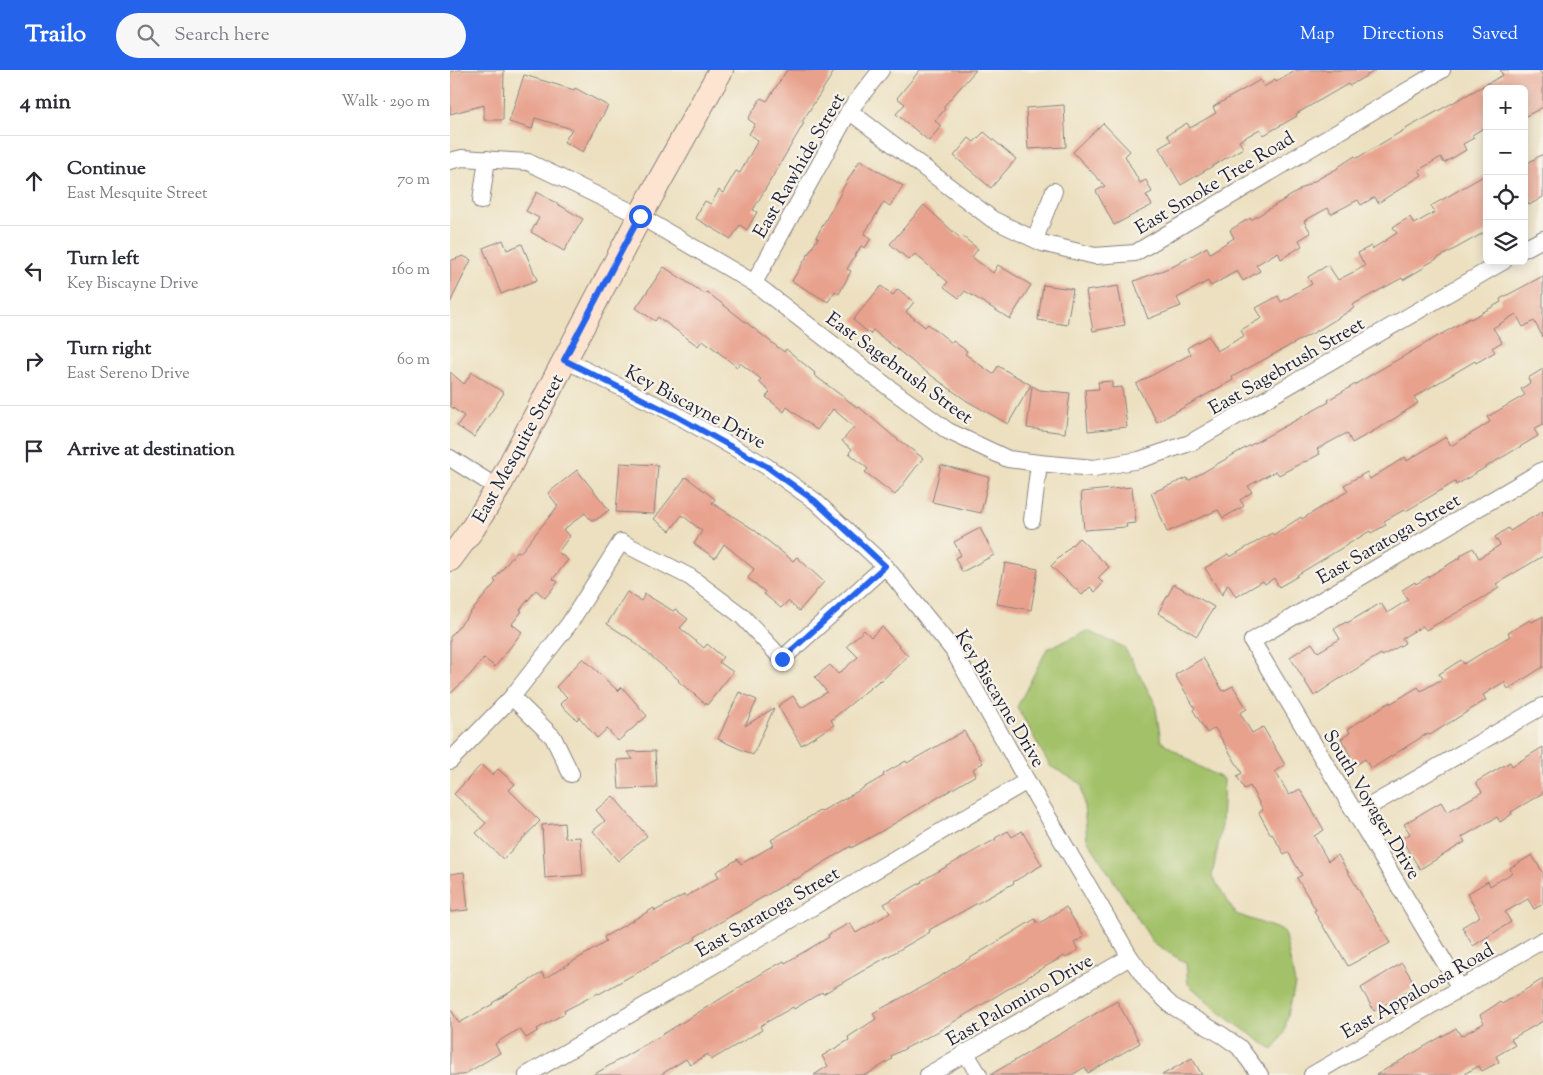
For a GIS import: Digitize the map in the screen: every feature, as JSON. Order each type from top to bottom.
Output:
[{"type":"street","name":"East Mesquite Street","points":[[450,559],[473,528],[498,488],[640,216],[721,70]]},
{"type":"street","name":"East Rawhide Street","points":[[754,283],[849,111],[881,70]]},
{"type":"street","name":"East Smoke Tree Road","points":[[849,111],[992,218],[1042,243],[1095,256],[1135,253],[1442,70]]},
{"type":"street","name":"East Sagebrush Street","points":[[450,161],[462,158],[528,162],[640,216],[754,283],[892,390],[948,430],[1008,459],[1040,463],[1094,468],[1139,460],[1190,443],[1497,265]]},
{"type":"street","points":[[481,201],[487,160]]},
{"type":"street","points":[[1035,239],[1054,191]]},
{"type":"street","points":[[1528,248],[1543,239]]},
{"type":"street","name":"Key Biscayne Drive","points":[[564,360],[676,416],[766,466],[815,501],[885,566],[953,650],[1130,958],[1150,985],[1172,1006],[1239,1047],[1260,1075]]},
{"type":"street","points":[[450,458],[498,488]]},
{"type":"street","points":[[1032,520],[1040,463]]},
{"type":"street","name":"East Saratoga Street","points":[[1252,640],[1543,470]]},
{"type":"street","points":[[450,761],[512,697],[570,624],[621,542],[690,577],[742,616],[782,659],[885,566]]},
{"type":"street","name":"South Voyager Drive","points":[[1252,640],[1460,988]]},
{"type":"street","points":[[512,697],[553,737],[571,774]]},
{"type":"street","points":[[1356,814],[1543,706]]},
{"type":"street","name":"East Saratoga Street","points":[[528,1075],[1027,781]]},
{"type":"street","name":"East Appaloosa Road","points":[[1312,1075],[1543,940]]},
{"type":"street","name":"East Palomino Drive","points":[[928,1075],[1130,958]]},
{"type":"street","points":[[965,1052],[979,1075]]},
{"type":"green space","points":[[1088,631],[1124,647],[1155,703],[1161,741],[1198,766],[1224,779],[1222,825],[1212,876],[1236,914],[1284,931],[1295,984],[1284,1033],[1273,1050],[1223,1015],[1188,984],[1186,963],[1154,944],[1087,839],[1082,784],[1050,766],[1017,707],[1047,649]]},
{"type":"building","points":[[458,70],[504,70],[503,120],[484,120],[484,105],[450,114],[450,72]]},
{"type":"building","points":[[787,70],[835,70],[802,122],[804,123],[753,210],[757,212],[747,230],[740,225],[731,239],[695,218],[705,201],[711,204],[719,190],[723,193],[736,171],[740,173],[758,140],[749,134],[755,124],[748,119],[761,98],[767,101]]},
{"type":"building","points":[[920,70],[976,70],[943,107],[945,109],[935,121],[941,126],[929,141],[896,114],[905,104],[897,98]]},
{"type":"building","points":[[1297,70],[1376,70],[1296,114],[1297,116],[1264,135],[1260,129],[1239,141],[1243,148],[1181,185],[1159,148],[1171,141],[1167,135],[1187,123],[1190,128],[1216,113],[1213,107],[1260,80],[1264,87]]},
{"type":"building","points":[[1500,70],[1539,70],[1543,76],[1543,107],[1528,115],[1528,85],[1485,85],[1503,75]]},
{"type":"building","points":[[524,75],[574,90],[575,88],[608,106],[583,152],[564,142],[572,129],[535,118],[532,129],[509,122]]},
{"type":"building","points":[[1483,86],[1483,128],[1472,135],[1474,138],[1463,144],[1466,150],[1444,163],[1441,157],[1419,170],[1422,175],[1378,203],[1375,197],[1361,205],[1358,200],[1331,214],[1328,208],[1304,221],[1311,233],[1299,240],[1302,246],[1281,259],[1278,252],[1256,265],[1260,271],[1243,281],[1237,271],[1211,286],[1208,281],[1177,298],[1181,306],[1148,319],[1134,281],[1174,266],[1207,247],[1210,253],[1234,238],[1230,230],[1250,218],[1251,220],[1355,156],[1357,158]]},
{"type":"building","points":[[1064,105],[1066,147],[1028,149],[1026,108]]},
{"type":"building","points":[[1103,123],[1130,151],[1125,156],[1140,183],[1146,180],[1152,192],[1146,195],[1152,205],[1114,225],[1096,191],[1105,186],[1073,152]]},
{"type":"building","points":[[984,132],[1016,159],[991,188],[954,156],[969,138],[974,142]]},
{"type":"building","points":[[1543,154],[1543,197],[1529,205],[1528,204],[1528,163]]},
{"type":"building","points":[[860,160],[903,186],[890,206],[884,202],[864,234],[871,238],[865,248],[861,246],[847,269],[851,271],[839,294],[835,291],[828,302],[792,281],[818,238],[816,237]]},
{"type":"building","points":[[1483,176],[1483,233],[1403,280],[1402,278],[1352,305],[1354,308],[1322,328],[1232,377],[1233,380],[1157,422],[1136,384],[1191,354],[1187,348],[1208,336],[1217,351],[1244,336],[1241,330],[1262,318],[1256,308],[1278,296],[1281,302],[1312,284],[1308,277],[1328,265],[1338,280],[1365,266],[1358,253],[1371,246],[1372,249],[1397,233],[1393,227],[1410,217],[1414,224],[1435,212],[1431,206]]},
{"type":"building","points":[[537,192],[583,219],[564,251],[531,232],[539,218],[526,211]]},
{"type":"building","points":[[924,205],[960,238],[962,236],[978,249],[972,257],[993,273],[998,265],[1031,285],[1010,319],[965,291],[959,298],[944,287],[948,282],[915,254],[909,260],[890,244]]},
{"type":"building","points":[[503,240],[507,250],[522,244],[537,280],[501,294],[483,248]]},
{"type":"building","points":[[463,256],[471,260],[450,303],[450,261]]},
{"type":"building","points":[[664,267],[705,294],[707,292],[784,352],[786,349],[815,373],[814,375],[859,407],[923,458],[895,495],[865,472],[868,469],[849,453],[852,449],[842,441],[854,427],[833,409],[817,430],[787,407],[784,412],[766,397],[770,392],[759,382],[761,379],[740,363],[737,367],[703,340],[698,346],[658,317],[655,321],[636,308]]},
{"type":"building","points":[[1543,276],[1543,337],[1534,321],[1523,327],[1516,314],[1493,328],[1502,342],[1492,348],[1495,352],[1476,363],[1475,361],[1414,397],[1418,403],[1386,424],[1352,443],[1347,433],[1317,449],[1320,454],[1279,475],[1276,471],[1248,486],[1252,492],[1240,500],[1244,506],[1223,518],[1218,510],[1167,532],[1151,493],[1187,478],[1188,481],[1329,402],[1328,400],[1501,302],[1500,299]]},
{"type":"building","points":[[1043,285],[1073,289],[1067,325],[1038,320]]},
{"type":"building","points":[[881,286],[893,295],[898,289],[914,302],[906,312],[925,327],[928,324],[952,343],[953,341],[967,351],[965,354],[993,374],[998,366],[1031,385],[1008,424],[967,401],[918,366],[873,330],[870,334],[853,320]]},
{"type":"building","points":[[1118,286],[1125,325],[1093,331],[1086,291]]},
{"type":"building","points":[[1543,369],[1543,424],[1534,429],[1538,436],[1456,485],[1455,482],[1406,511],[1404,510],[1384,521],[1386,525],[1371,533],[1370,531],[1279,587],[1274,578],[1265,584],[1263,581],[1236,597],[1228,584],[1222,595],[1205,568],[1228,554],[1230,557],[1272,533],[1273,535],[1301,517],[1302,519],[1348,491],[1344,485],[1367,472],[1370,479],[1405,457],[1407,461],[1446,437],[1451,446],[1490,422],[1487,417],[1525,395],[1521,389],[1530,383],[1528,378]]},
{"type":"building","points":[[450,372],[464,384],[472,372],[504,393],[474,437],[457,426],[464,416],[450,406]]},
{"type":"building","points":[[1112,381],[1112,388],[1122,387],[1127,427],[1088,431],[1085,390],[1099,389],[1098,382]]},
{"type":"building","points":[[1032,386],[1040,390],[1070,393],[1065,433],[1027,428]]},
{"type":"building","points":[[620,463],[658,465],[654,514],[616,512]]},
{"type":"building","points":[[941,465],[989,477],[981,513],[932,502]]},
{"type":"building","points":[[577,470],[609,510],[596,520],[591,520],[585,513],[563,530],[570,536],[558,552],[568,560],[553,579],[558,582],[545,598],[536,590],[520,610],[522,611],[512,624],[522,632],[495,667],[484,658],[450,694],[450,637],[496,582],[494,580],[517,551],[520,553],[558,506],[548,493]]},
{"type":"building","points":[[686,477],[715,499],[712,503],[753,529],[793,561],[797,557],[824,582],[799,611],[788,601],[781,608],[764,594],[765,592],[748,578],[754,569],[724,544],[715,558],[694,544],[702,531],[682,515],[670,531],[654,519]]},
{"type":"building","points":[[1132,487],[1136,523],[1126,524],[1127,527],[1084,530],[1081,492]]},
{"type":"building","points":[[1543,511],[1543,556],[1496,584],[1499,588],[1426,630],[1423,626],[1402,638],[1405,643],[1382,656],[1381,654],[1314,696],[1290,657],[1312,643],[1318,652],[1340,639],[1334,629],[1381,603],[1387,613],[1408,600],[1402,590],[1415,582],[1416,584],[1473,548],[1479,558],[1500,545],[1495,537],[1508,528],[1510,531]]},
{"type":"building","points":[[980,528],[994,555],[962,572],[955,558],[961,555],[954,542]]},
{"type":"building","points":[[1079,538],[1109,567],[1098,578],[1103,583],[1095,592],[1090,587],[1082,595],[1051,566]]},
{"type":"building","points":[[1005,563],[1038,569],[1031,610],[997,604]]},
{"type":"building","points":[[1174,584],[1214,607],[1197,636],[1158,613]]},
{"type":"building","points":[[627,592],[641,601],[645,594],[673,611],[675,609],[688,619],[680,628],[704,648],[707,644],[723,657],[719,662],[733,672],[707,705],[632,640],[607,624]]},
{"type":"building","points":[[1543,616],[1543,667],[1508,689],[1504,682],[1483,695],[1486,700],[1430,735],[1428,733],[1371,769],[1365,759],[1356,765],[1341,739],[1350,733],[1348,729],[1390,702],[1390,704],[1418,687],[1421,691],[1442,679],[1439,674],[1461,660],[1464,664],[1510,636],[1508,633],[1530,620],[1532,622]]},
{"type":"building","points":[[882,627],[908,656],[881,681],[831,720],[834,725],[801,745],[778,706],[793,696],[801,708],[827,692],[815,677],[830,665],[838,674],[858,657],[847,646],[864,630],[871,637]]},
{"type":"building","points":[[583,658],[618,691],[622,687],[647,716],[618,741],[607,729],[597,738],[579,717],[577,720],[560,704],[567,697],[556,687]]},
{"type":"building","points":[[1203,658],[1223,691],[1233,686],[1247,709],[1240,713],[1252,733],[1263,727],[1285,765],[1275,771],[1289,795],[1300,789],[1324,830],[1314,836],[1328,861],[1338,855],[1390,943],[1348,966],[1314,911],[1316,910],[1297,878],[1302,875],[1288,852],[1284,854],[1259,813],[1263,810],[1250,786],[1244,789],[1237,776],[1242,773],[1215,728],[1207,733],[1193,710],[1195,708],[1175,675]]},
{"type":"building","points":[[739,692],[757,700],[745,726],[774,708],[753,755],[718,739]]},
{"type":"building","points":[[964,731],[983,763],[973,769],[976,775],[880,832],[851,848],[851,846],[794,879],[695,937],[696,939],[599,994],[564,1011],[565,1013],[537,1029],[538,1031],[526,1038],[520,1029],[507,1036],[495,1044],[500,1053],[463,1075],[450,1075],[450,1008],[459,1023],[542,973],[545,978],[606,942],[604,937],[654,908],[655,911],[684,895],[685,897],[719,877],[716,872],[738,859],[741,864],[774,845],[771,840],[821,810],[841,801],[884,776],[883,774],[906,761],[907,763]]},
{"type":"building","points":[[1543,747],[1543,793],[1511,812],[1512,814],[1500,822],[1497,817],[1462,837],[1465,842],[1420,869],[1401,839],[1410,834],[1404,824],[1441,802],[1447,812],[1482,792],[1476,782],[1510,762],[1512,766]]},
{"type":"building","points":[[655,751],[657,788],[619,789],[617,760],[633,759],[627,752]]},
{"type":"building","points":[[481,765],[492,775],[498,769],[515,784],[509,790],[540,821],[503,859],[476,833],[486,823],[454,794]]},
{"type":"building","points":[[613,796],[647,836],[618,861],[593,831],[605,821],[596,810]]},
{"type":"building","points":[[564,823],[565,838],[580,837],[583,875],[545,878],[542,825]]},
{"type":"building","points":[[1008,831],[1012,837],[1022,831],[1042,865],[823,994],[822,992],[760,1026],[762,1030],[711,1060],[708,1054],[690,1065],[686,1059],[660,1075],[593,1075],[850,923],[856,933],[890,913],[884,904]]},
{"type":"building","points":[[1532,855],[1543,873],[1543,904],[1534,909],[1528,899],[1505,912],[1511,922],[1473,946],[1462,927],[1480,916],[1467,894],[1488,881],[1490,886],[1512,873],[1510,868]]},
{"type":"building","points":[[464,872],[468,910],[450,912],[450,874]]},
{"type":"building","points":[[1066,907],[1084,937],[1074,943],[1078,950],[1066,958],[1064,956],[937,1032],[891,1056],[892,1059],[866,1075],[814,1075],[828,1066],[822,1056],[849,1040],[848,1037],[876,1019],[873,1013],[929,983],[1035,919],[1038,924]]},
{"type":"building","points":[[1402,963],[1416,986],[1374,1011],[1361,988]]},
{"type":"building","points":[[1543,979],[1543,1021],[1511,1039],[1515,1045],[1496,1056],[1499,1062],[1482,1071],[1479,1066],[1462,1075],[1376,1075],[1456,1028],[1461,1036],[1484,1023],[1480,1015]]},
{"type":"building","points":[[1117,1001],[1140,1043],[1088,1073],[1085,1067],[1072,1075],[990,1075]]},
{"type":"building","points":[[1192,1058],[1202,1075],[1162,1075]]},
{"type":"route","points":[[640,216],[564,360],[676,416],[766,466],[815,501],[885,566],[782,659]]}]
